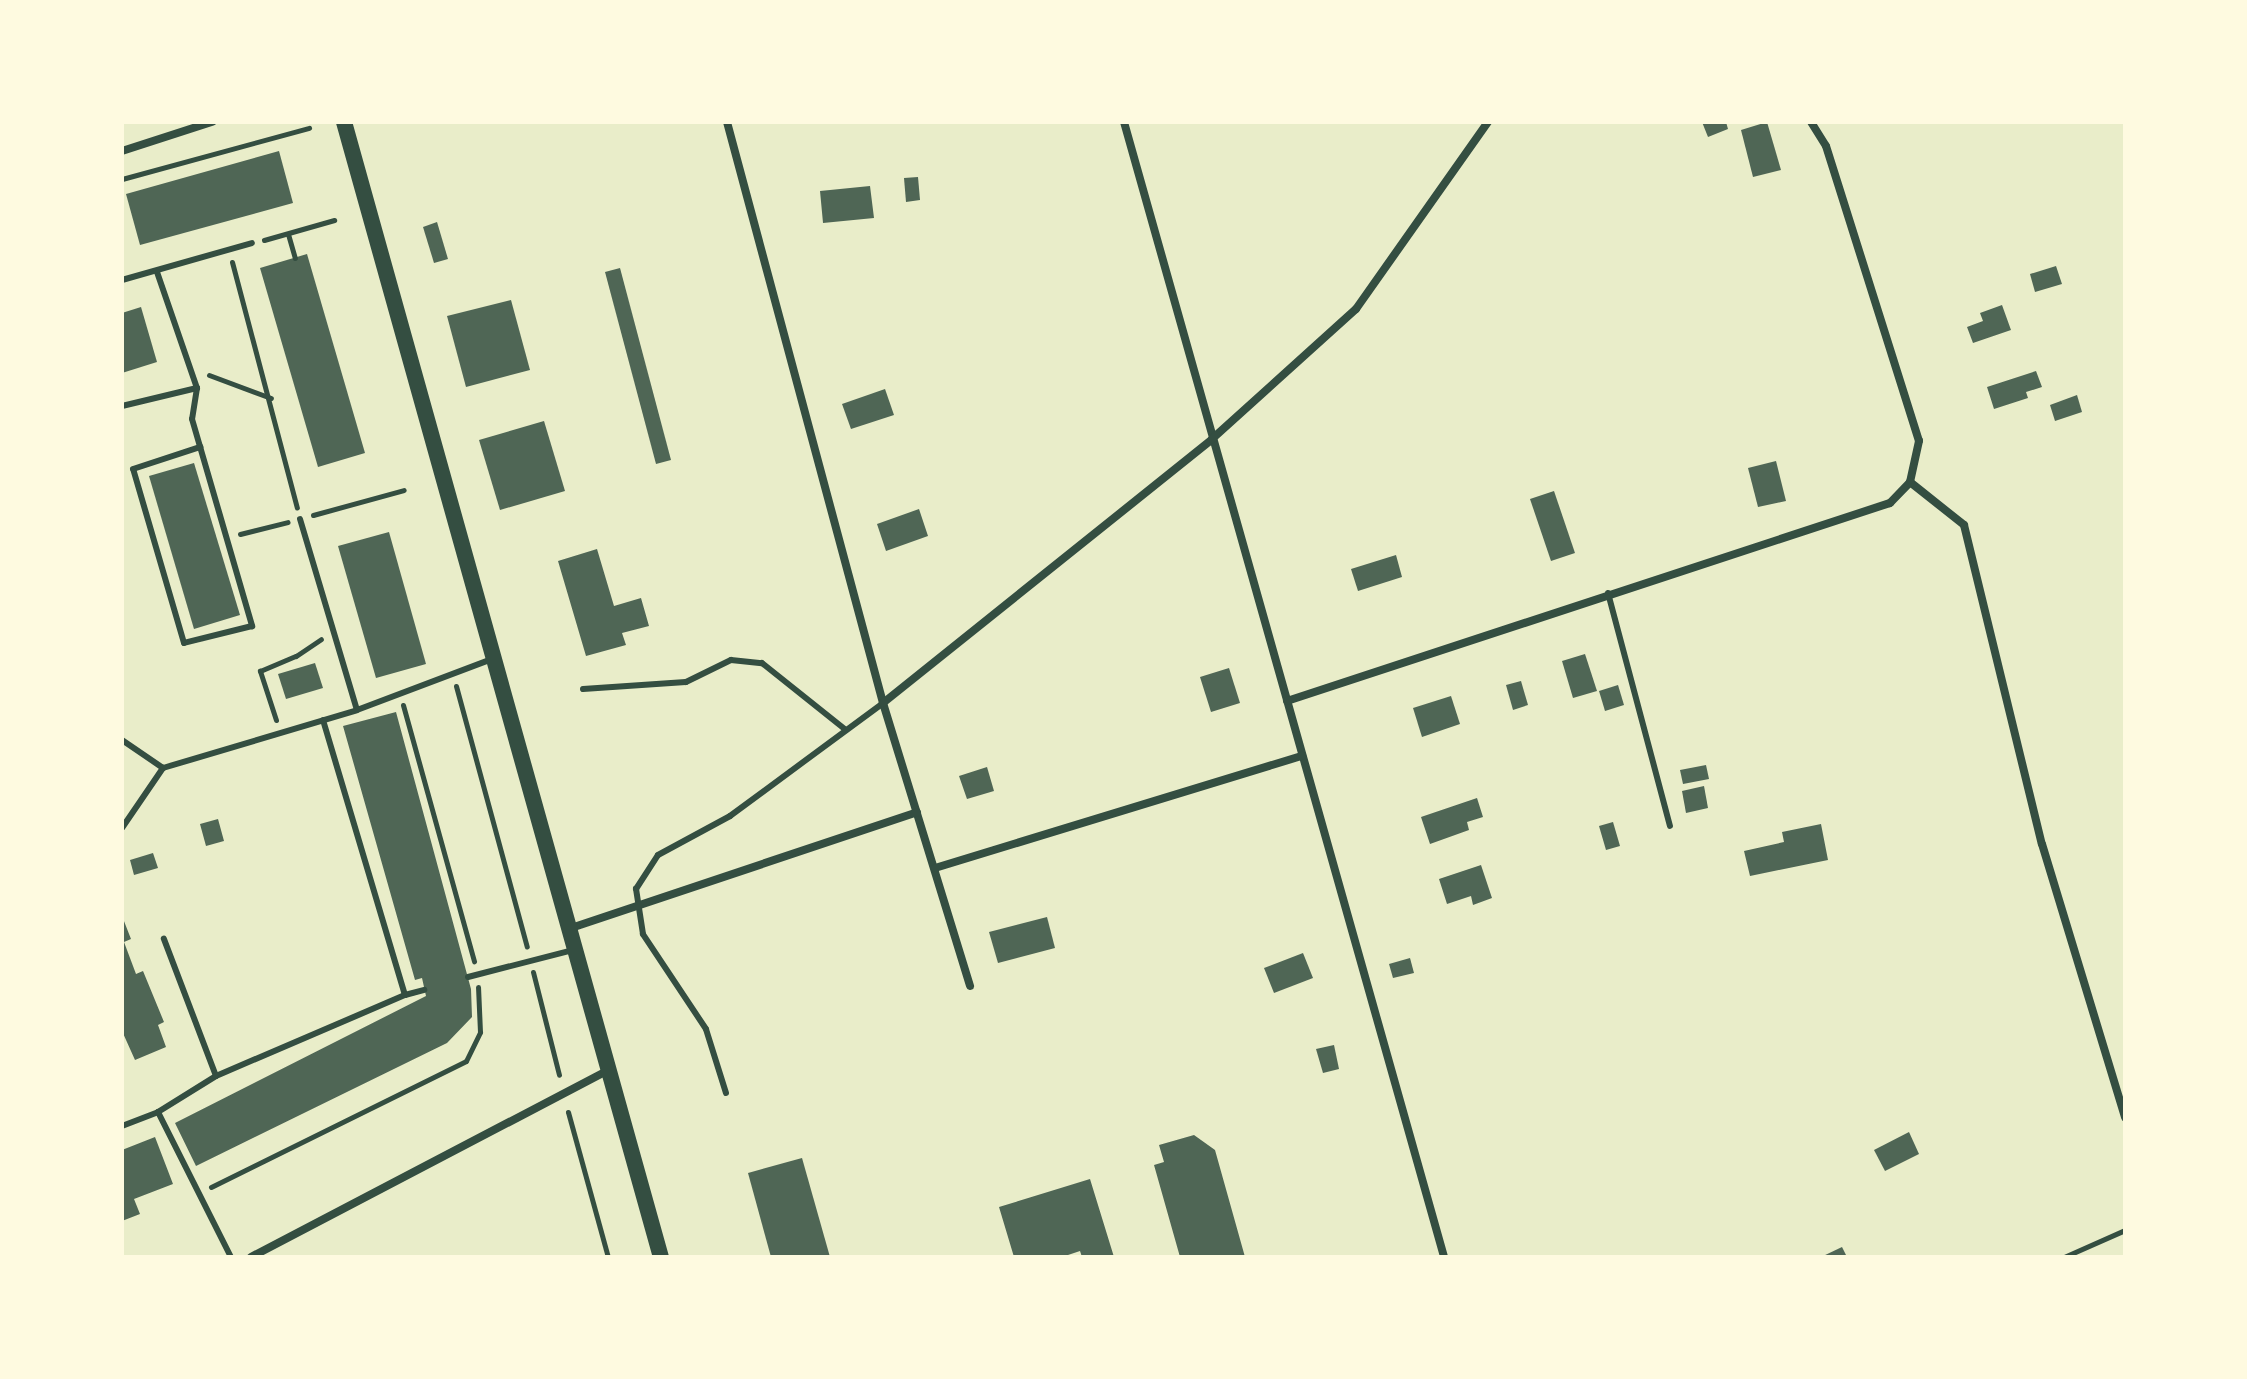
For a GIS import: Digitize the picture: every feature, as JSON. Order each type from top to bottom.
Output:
[{"type":"main road","points":[[344,122],[661,1257]]},
{"type":"street","points":[[122,151],[212,122]]},
{"type":"street","points":[[727,122],[883,703],[970,986]]},
{"type":"street","points":[[1124,122],[1444,1257]]},
{"type":"street","points":[[883,703],[1212,439],[1356,309],[1488,122]]},
{"type":"street","points":[[1287,701],[1608,593],[1890,503],[1910,482],[1919,441],[1826,146],[1811,122]]},
{"type":"street","points":[[1910,482],[1964,525],[2042,844],[2125,1118]]},
{"type":"street","points":[[935,868],[1302,756]]},
{"type":"street","points":[[567,929],[917,812]]},
{"type":"street","points":[[251,1257],[608,1070]]},
{"type":"lane","points":[[122,280],[252,243]]},
{"type":"lane","points":[[157,272],[197,388],[192,419],[252,626],[184,643],[133,469],[200,447]]},
{"type":"lane","points":[[122,406],[197,388]]},
{"type":"lane","points":[[300,519],[357,710]]},
{"type":"lane","points":[[1608,593],[1670,826]]},
{"type":"lane","points":[[122,828],[163,768],[357,710],[492,659]]},
{"type":"lane","points":[[583,689],[686,682],[731,660],[762,663],[846,730]]},
{"type":"lane","points":[[726,1093],[706,1029],[643,934],[636,889],[658,855],[730,816],[883,703]]},
{"type":"lane","points":[[323,720],[405,995]]},
{"type":"lane","points":[[122,740],[163,768]]},
{"type":"lane","points":[[164,939],[216,1076]]},
{"type":"lane","points":[[468,977],[573,950]]},
{"type":"lane","points":[[122,1126],[158,1112],[216,1076],[405,995],[424,990]]},
{"type":"lane","points":[[158,1112],[231,1257]]},
{"type":"path","points":[[122,179],[309,128]]},
{"type":"path","points":[[252,243],[334,220]]},
{"type":"path","points":[[288,234],[295,258]]},
{"type":"path","points":[[229,250],[271,398],[300,519]]},
{"type":"path","points":[[189,368],[271,398]]},
{"type":"path","points":[[280,733],[260,671],[296,656],[334,630]]},
{"type":"path","points":[[453,674],[559,1075]]},
{"type":"path","points":[[568,1112],[608,1257]]},
{"type":"path","points":[[2064,1257],[2125,1230]]},
{"type":"building","points":[[1702,122],[1726,122],[1728,129],[1708,137]]},
{"type":"building","points":[[1767,122],[1781,170],[1753,177],[1741,130]]},
{"type":"building","points":[[279,151],[293,203],[140,245],[126,194]]},
{"type":"building","points":[[918,177],[920,200],[906,202],[904,178]]},
{"type":"building","points":[[870,186],[874,218],[823,223],[820,191]]},
{"type":"building","points":[[437,222],[448,259],[434,263],[423,227]]},
{"type":"building","points":[[307,254],[365,453],[318,467],[260,268]]},
{"type":"building","points":[[2056,266],[2062,284],[2035,292],[2030,274]]},
{"type":"building","points":[[620,268],[671,460],[656,464],[605,272]]},
{"type":"building","points":[[511,300],[530,370],[466,387],[447,316]]},
{"type":"building","points":[[2002,305],[2011,330],[1973,343],[1967,327],[1983,321],[1980,313]]},
{"type":"building","points":[[141,307],[157,362],[122,373],[122,313]]},
{"type":"building","points":[[2036,371],[2042,387],[2026,392],[2028,398],[1994,409],[1987,387]]},
{"type":"building","points":[[885,389],[894,415],[851,429],[842,404]]},
{"type":"building","points":[[2077,395],[2082,412],[2055,421],[2050,405]]},
{"type":"building","points":[[544,421],[565,491],[500,510],[479,440]]},
{"type":"building","points":[[1776,461],[1786,501],[1758,507],[1748,468]]},
{"type":"building","points":[[194,463],[240,615],[194,629],[149,476]]},
{"type":"building","points":[[1554,491],[1575,553],[1551,561],[1530,499]]},
{"type":"building","points":[[919,509],[928,536],[886,551],[877,524]]},
{"type":"building","points":[[389,532],[426,664],[376,678],[338,546]]},
{"type":"building","points":[[597,549],[614,606],[641,598],[649,626],[622,633],[626,645],[586,656],[558,561]]},
{"type":"building","points":[[1396,555],[1402,577],[1358,591],[1351,569]]},
{"type":"building","points":[[1585,654],[1597,691],[1573,698],[1562,661]]},
{"type":"building","points":[[315,663],[323,688],[286,699],[278,674]]},
{"type":"building","points":[[1229,668],[1240,703],[1211,712],[1200,677]]},
{"type":"building","points":[[1521,681],[1528,705],[1513,710],[1506,685]]},
{"type":"building","points":[[1618,685],[1624,705],[1605,711],[1599,691]]},
{"type":"building","points":[[1451,696],[1460,724],[1422,737],[1413,708]]},
{"type":"building","points":[[396,712],[471,989],[472,1017],[447,1043],[196,1166],[175,1123],[426,996],[422,978],[415,980],[343,726]]},
{"type":"building","points":[[1706,765],[1709,779],[1683,784],[1680,770]]},
{"type":"building","points":[[987,767],[994,791],[967,799],[959,776]]},
{"type":"building","points":[[1704,786],[1708,808],[1686,813],[1682,791]]},
{"type":"building","points":[[1477,798],[1483,817],[1467,822],[1469,830],[1430,844],[1421,817]]},
{"type":"building","points":[[218,819],[224,841],[206,846],[200,824]]},
{"type":"building","points":[[1613,822],[1620,846],[1606,850],[1599,826]]},
{"type":"building","points":[[1821,824],[1828,860],[1750,876],[1744,851],[1784,842],[1782,832]]},
{"type":"building","points":[[153,853],[158,868],[134,875],[130,860]]},
{"type":"building","points":[[1481,865],[1492,898],[1473,905],[1471,896],[1447,904],[1439,879]]},
{"type":"building","points":[[122,916],[131,939],[124,942],[136,974],[143,971],[164,1022],[158,1025],[166,1047],[135,1060],[122,1031]]},
{"type":"building","points":[[1047,917],[1055,948],[998,963],[989,932]]},
{"type":"building","points":[[1303,953],[1313,978],[1274,993],[1264,968]]},
{"type":"building","points":[[1410,958],[1414,973],[1393,978],[1389,964]]},
{"type":"building","points":[[1334,1045],[1339,1069],[1323,1073],[1316,1049]]},
{"type":"building","points":[[1909,1132],[1919,1154],[1885,1171],[1874,1150]]},
{"type":"building","points":[[1194,1135],[1215,1150],[1245,1257],[1180,1257],[1154,1165],[1164,1162],[1159,1145]]},
{"type":"building","points":[[155,1137],[173,1184],[134,1199],[140,1214],[122,1221],[122,1150]]},
{"type":"building","points":[[802,1158],[830,1257],[771,1257],[748,1173]]},
{"type":"building","points":[[1090,1179],[1114,1257],[1082,1257],[1080,1251],[1062,1257],[1014,1257],[999,1207]]},
{"type":"building","points":[[1842,1247],[1847,1257],[1821,1257]]}]
